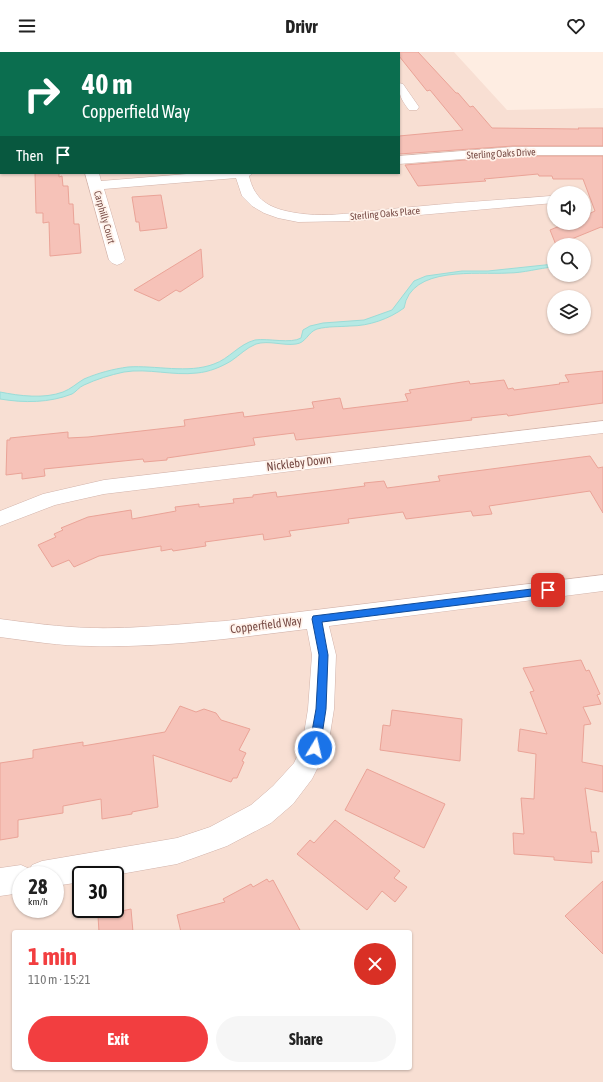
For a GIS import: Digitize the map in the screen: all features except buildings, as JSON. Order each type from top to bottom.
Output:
[{"type":"street","points":[[400,88],[413,107]]},
{"type":"street","name":"Sterling Oaks Drive","points":[[400,160],[513,151],[603,151]]},
{"type":"street","points":[[94,180],[220,174]]},
{"type":"street","name":"Sterling Oaks Place","points":[[241,174],[246,190],[253,201],[270,211],[293,217],[334,217],[547,200]]},
{"type":"street","name":"Carphilly Court","points":[[94,180],[117,260]]},
{"type":"street","name":"Nickleby Down","points":[[0,519],[50,499],[104,487],[603,427]]},
{"type":"street","name":"Copperfield Way","points":[[0,628],[40,634],[105,638],[165,635],[600,590]]},
{"type":"street","points":[[64,871],[177,851],[217,837],[261,814],[283,794],[304,771],[315,748],[321,709],[324,655],[316,619]]},
{"type":"street","points":[[0,882],[12,880]]},
{"type":"shaded area","points":[[400,52],[454,52],[507,110],[603,108],[603,1082],[0,1082],[0,174],[400,174]]},
{"type":"water","points":[[547,265],[547,268],[520,272],[447,275],[432,279],[419,285],[409,294],[404,308],[385,319],[364,325],[317,329],[311,332],[302,342],[296,344],[256,344],[227,363],[206,372],[179,374],[142,371],[124,372],[82,386],[72,394],[45,401],[27,402],[0,399],[0,392],[32,396],[48,396],[56,394],[66,391],[89,377],[128,367],[182,369],[204,367],[219,362],[244,345],[255,340],[297,340],[301,338],[303,330],[310,326],[323,323],[364,320],[392,310],[414,281],[426,276],[462,271],[488,271]]},
{"type":"route","points":[[315,748],[321,709],[324,655],[316,619],[548,590]]}]
